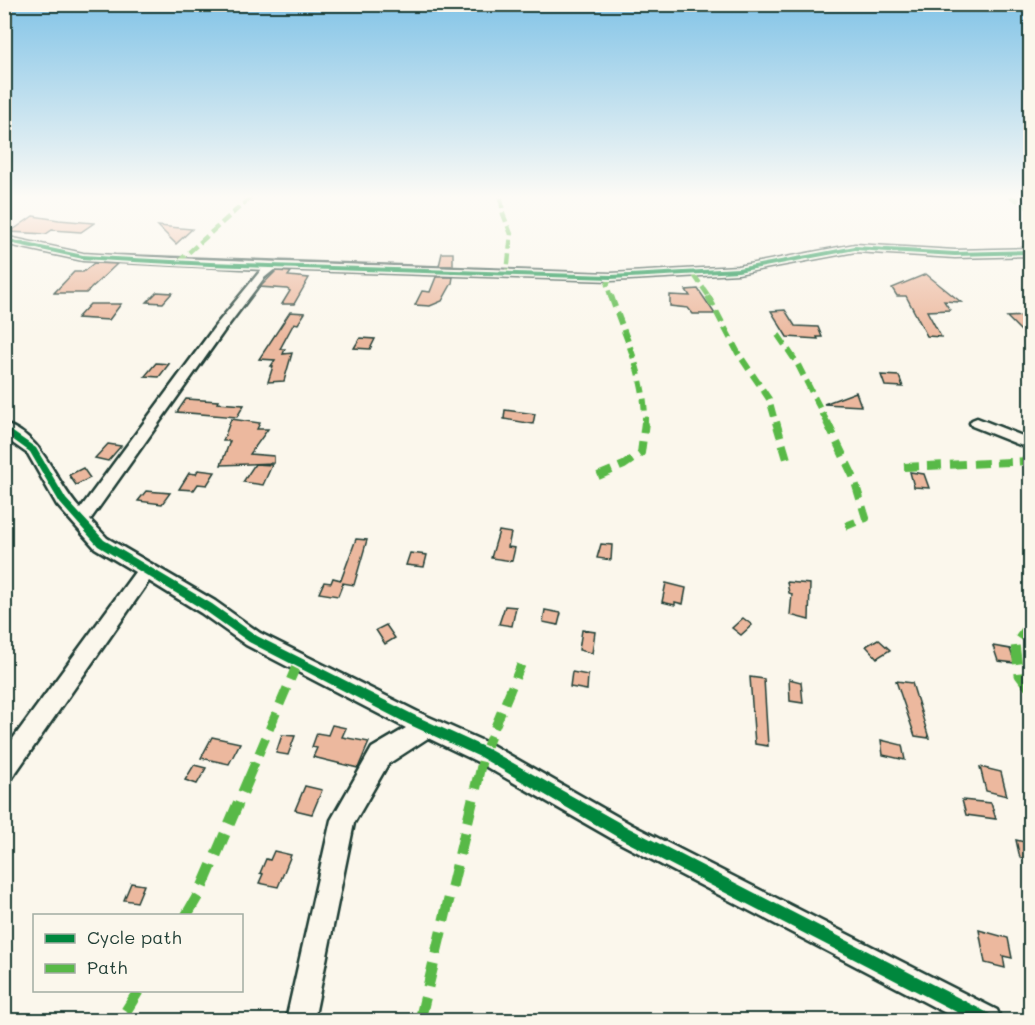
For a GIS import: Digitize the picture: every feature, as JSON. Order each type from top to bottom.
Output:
[{"type":"street","points":[[22,244],[83,257],[272,266],[645,277],[738,270],[855,248],[962,254],[1030,252]]},
{"type":"street","points":[[81,520],[220,328],[260,276],[272,266]]},
{"type":"street","points":[[976,423],[1030,444]]},
{"type":"street","points":[[4,429],[33,450],[63,501],[100,543],[147,569],[253,639],[427,727],[484,753],[723,886],[987,1020]]},
{"type":"street","points":[[4,770],[147,569]]},
{"type":"street","points":[[300,1020],[343,820],[380,756],[427,727]]},
{"type":"building","points":[[442,253],[453,253],[453,266],[439,266]]},
{"type":"building","points":[[94,263],[117,264],[86,293],[54,293],[74,272],[83,272]]},
{"type":"building","points":[[276,271],[291,272],[288,276],[309,278],[294,304],[282,304],[290,291],[287,289],[260,287]]},
{"type":"building","points":[[926,274],[961,302],[944,301],[950,310],[927,311],[941,337],[927,336],[906,296],[897,296],[892,288]]},
{"type":"building","points":[[436,277],[453,277],[442,301],[430,306],[415,305],[422,291],[430,292]]},
{"type":"building","points":[[698,289],[715,314],[693,314],[688,308],[670,306],[670,295],[690,296],[686,290]]},
{"type":"building","points":[[157,292],[172,293],[163,303],[147,302]]},
{"type":"building","points":[[90,304],[121,304],[109,320],[77,318]]},
{"type":"building","points":[[785,310],[795,326],[818,327],[822,337],[817,337],[818,339],[787,337],[771,311]]},
{"type":"building","points":[[290,312],[305,313],[298,324],[294,323],[280,349],[285,349],[283,354],[292,353],[284,381],[268,382],[273,366],[271,366],[275,360],[259,359]]},
{"type":"building","points":[[1025,316],[1030,321],[1030,340],[1007,317]]},
{"type":"building","points":[[360,338],[375,339],[370,349],[354,348]]},
{"type":"building","points":[[156,363],[169,364],[159,377],[145,376]]},
{"type":"building","points":[[881,375],[899,376],[903,387],[885,386]]},
{"type":"building","points":[[856,392],[861,406],[824,404]]},
{"type":"building","points":[[186,399],[244,405],[237,417],[177,412]]},
{"type":"building","points":[[505,410],[535,414],[533,424],[504,419]]},
{"type":"building","points":[[231,419],[260,423],[257,429],[268,429],[250,454],[274,456],[274,463],[221,465],[230,441],[223,441]]},
{"type":"building","points":[[108,444],[121,446],[108,461],[95,458]]},
{"type":"building","points":[[255,464],[272,465],[263,485],[243,482]]},
{"type":"building","points":[[83,468],[90,478],[76,485],[69,475]]},
{"type":"building","points":[[198,470],[215,472],[207,485],[198,484],[194,490],[179,489],[189,473],[196,474]]},
{"type":"building","points":[[910,472],[924,474],[929,488],[914,487]]},
{"type":"building","points":[[146,491],[170,493],[162,504],[138,501]]},
{"type":"building","points":[[499,531],[511,533],[508,547],[515,548],[512,561],[491,558]]},
{"type":"building","points":[[356,539],[367,540],[354,585],[343,583],[338,596],[319,593],[324,582],[331,583],[333,578],[341,580]]},
{"type":"building","points":[[601,544],[612,545],[611,560],[597,558]]},
{"type":"building","points":[[410,553],[427,555],[424,567],[406,565]]},
{"type":"building","points":[[787,582],[810,584],[809,620],[790,615],[792,594],[789,593]]},
{"type":"building","points":[[666,583],[686,588],[683,604],[662,602]]},
{"type":"building","points":[[505,606],[516,607],[512,626],[499,624]]},
{"type":"building","points":[[545,610],[561,613],[558,625],[543,622]]},
{"type":"building","points":[[743,618],[752,625],[741,635],[732,628]]},
{"type":"building","points":[[386,625],[395,638],[385,644],[376,630]]},
{"type":"building","points":[[582,630],[595,632],[592,653],[579,650]]},
{"type":"building","points":[[878,639],[890,650],[877,658],[866,646]]},
{"type":"building","points":[[993,646],[1010,649],[1015,663],[998,661]]},
{"type":"building","points":[[572,672],[588,675],[587,690],[570,687]]},
{"type":"building","points":[[750,677],[764,679],[768,746],[755,744]]},
{"type":"building","points":[[789,679],[801,682],[803,703],[790,701]]},
{"type":"building","points":[[896,681],[912,683],[929,738],[915,736]]},
{"type":"building","points":[[332,725],[346,728],[342,737],[369,742],[358,768],[313,757],[317,748],[312,747],[317,733],[328,735]]},
{"type":"building","points":[[282,735],[295,736],[288,755],[276,753]]},
{"type":"building","points":[[212,737],[240,743],[229,764],[201,758]]},
{"type":"building","points":[[881,740],[902,745],[905,760],[883,755]]},
{"type":"building","points":[[194,765],[206,768],[197,784],[185,780]]},
{"type":"building","points":[[980,767],[1001,772],[1007,796],[986,791]]},
{"type":"building","points":[[305,786],[322,790],[312,814],[295,810]]},
{"type":"building","points":[[962,800],[991,803],[996,819],[966,815]]},
{"type":"building","points":[[1016,840],[1029,843],[1030,861],[1020,858]]},
{"type":"building","points":[[274,851],[291,855],[278,887],[259,883],[263,874],[260,873],[266,859],[270,860]]},
{"type":"building","points":[[131,883],[144,885],[137,902],[124,900]]},
{"type":"building","points":[[979,930],[1008,938],[1012,958],[1003,956],[1005,968],[985,963]]},
{"type":"marked path","points":[[178,262],[198,244]]},
{"type":"marked path","points":[[507,274],[510,244]]},
{"type":"marked path","points":[[694,275],[718,310],[738,353],[769,399],[787,459]]},
{"type":"marked path","points":[[598,476],[624,465],[641,453],[645,430],[646,408],[643,387],[631,347],[607,285],[611,277]]},
{"type":"marked path","points":[[778,335],[797,363],[853,476],[866,518],[846,526]]},
{"type":"marked path","points":[[904,467],[1030,461]]},
{"type":"marked path","points":[[1030,624],[1015,644],[1019,675],[1030,690]]},
{"type":"marked path","points":[[187,914],[200,892],[298,662]]},
{"type":"marked path","points":[[420,1020],[484,753],[521,665]]},
{"type":"marked path","points":[[126,1011],[138,992]]},
{"type":"cycle path","points":[[22,244],[83,257],[115,259],[611,277],[738,270],[855,248],[955,254],[1030,252]]},
{"type":"cycle path","points":[[4,429],[33,450],[63,501],[101,543],[208,607],[253,639],[412,720],[484,753],[624,833],[987,1020]]}]
